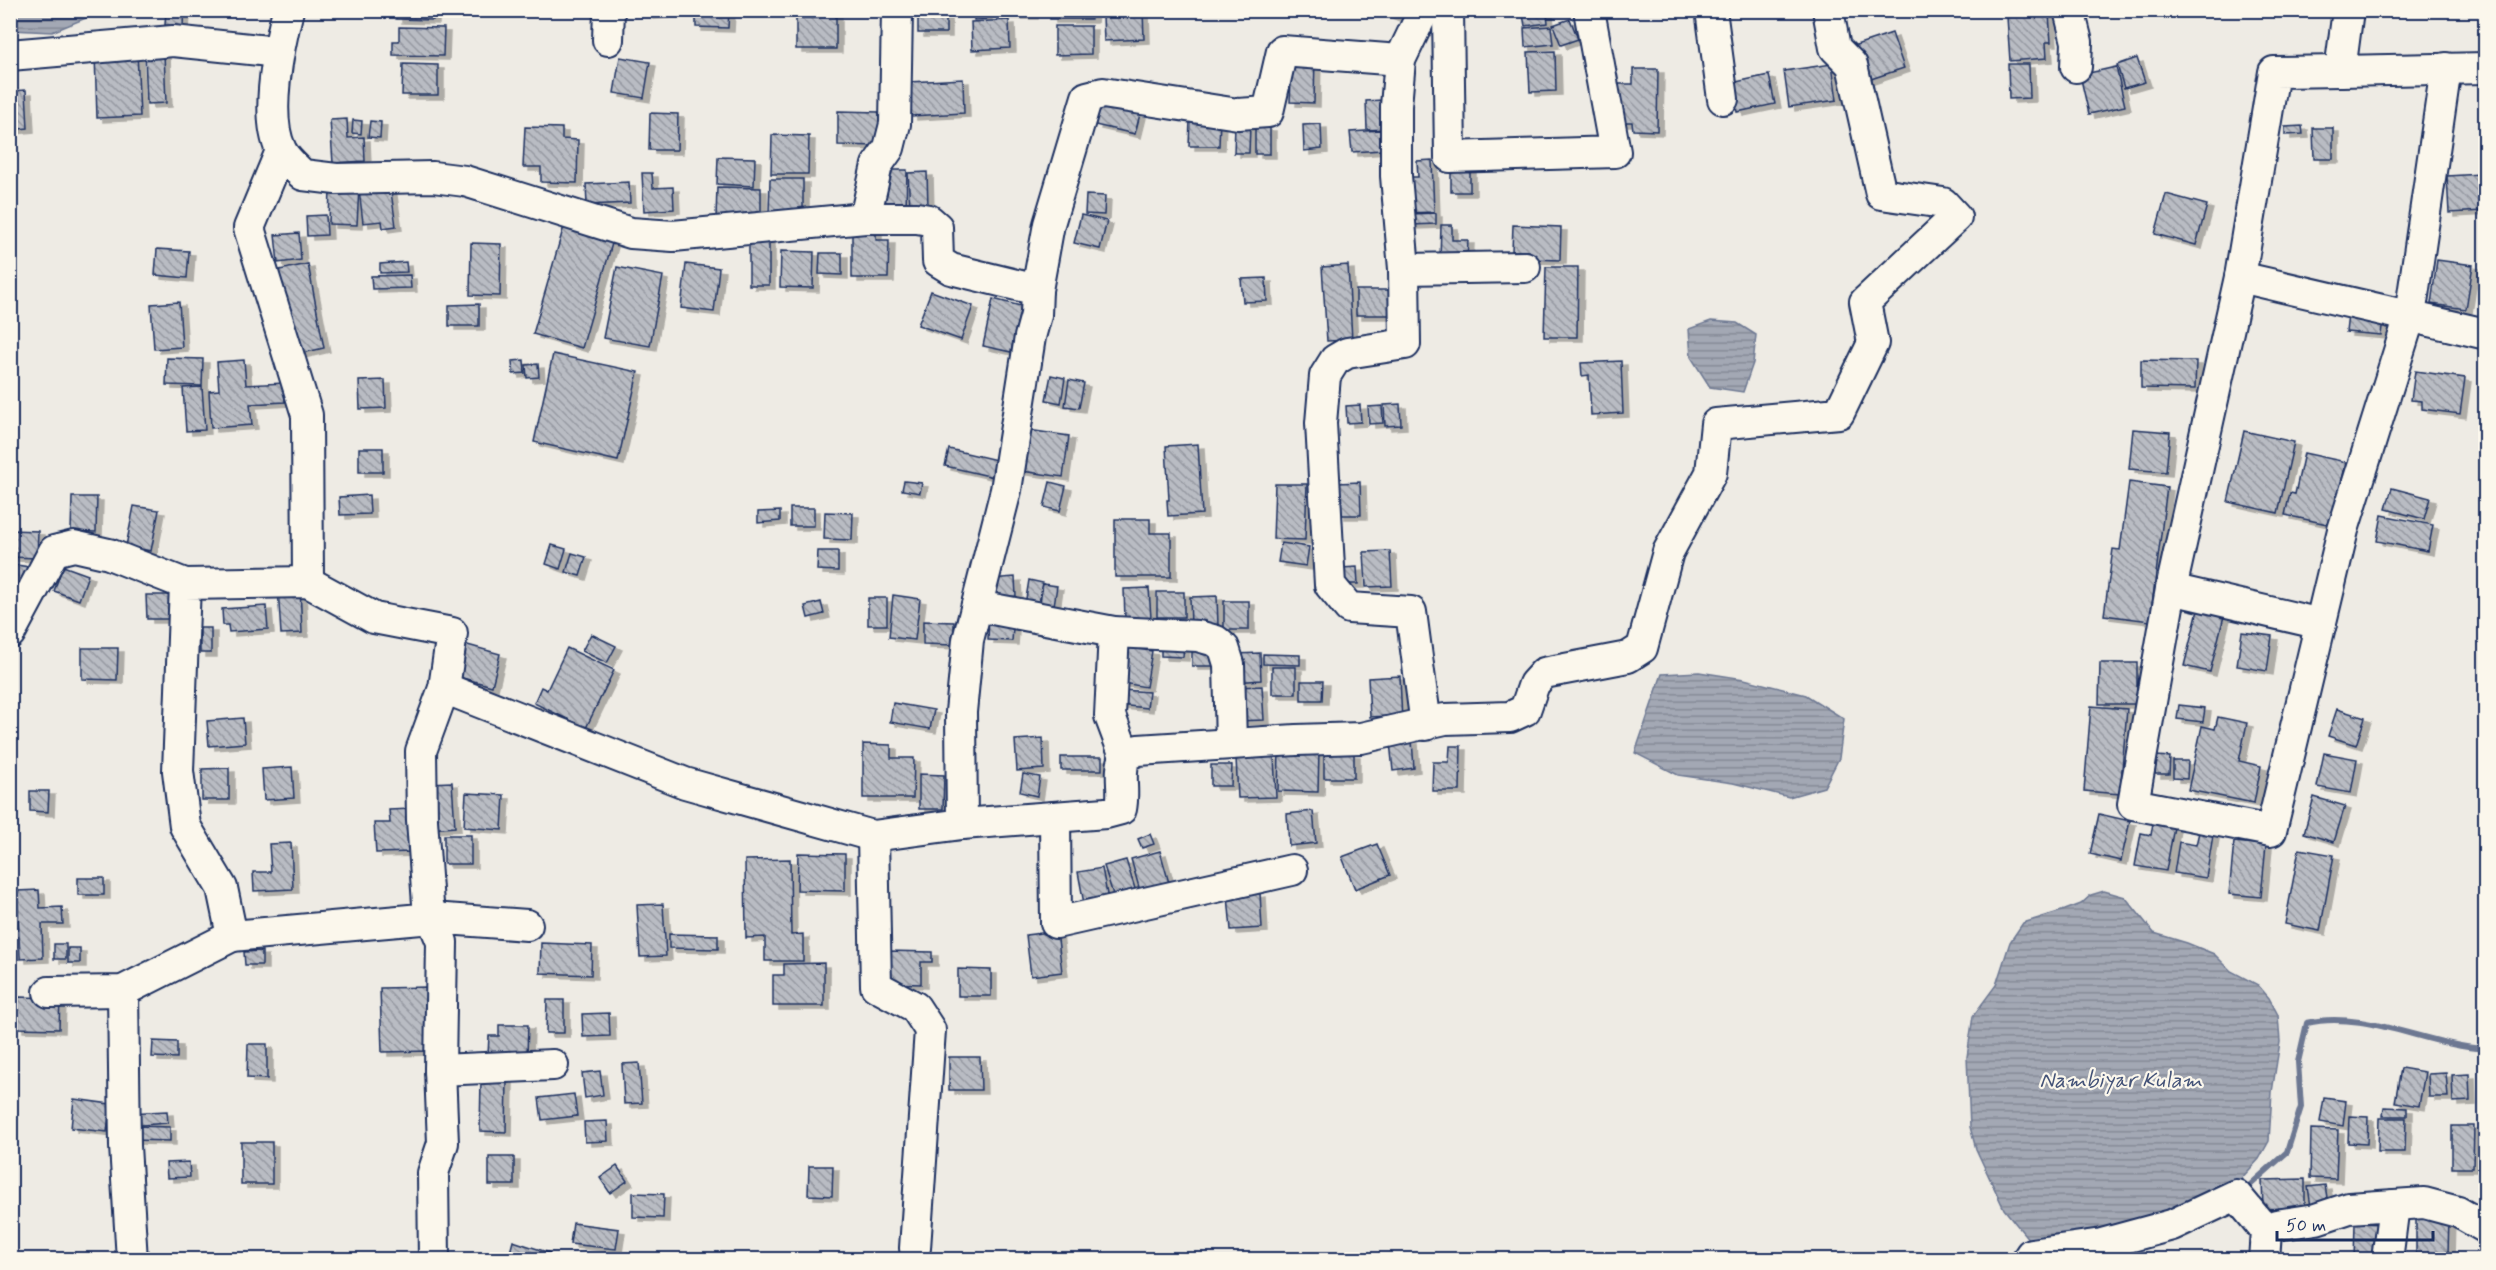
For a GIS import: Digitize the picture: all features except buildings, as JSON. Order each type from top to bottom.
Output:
[{"type":"street","points":[[288,10],[278,52],[273,118],[281,151],[303,175],[336,179],[433,177],[465,181],[631,233],[673,236],[865,218],[928,220],[937,227],[938,261],[951,269],[1037,290]]},
{"type":"street","points":[[608,40],[609,10]]},
{"type":"street","points":[[865,218],[877,165],[889,148],[895,124],[897,10]]},
{"type":"street","points":[[1424,10],[1400,60],[1396,106],[1396,176],[1404,269],[1405,344],[1347,353],[1335,360],[1325,376],[1321,423],[1330,585],[1349,608],[1411,612],[1426,725]]},
{"type":"street","points":[[1448,10],[1450,157],[1615,152],[1589,10]]},
{"type":"street","points":[[1711,10],[1723,99]]},
{"type":"street","points":[[444,688],[685,783],[873,836],[962,813],[1055,817],[1106,813],[1120,809],[1124,793],[1120,768],[1125,756],[1138,750],[1361,738],[1446,719],[1510,717],[1525,710],[1534,684],[1544,673],[1628,657],[1642,648],[1668,552],[1711,472],[1716,424],[1839,413],[1873,343],[1865,302],[1956,217],[1943,202],[1881,194],[1852,65],[1835,48],[1828,10]]},
{"type":"street","points":[[2069,10],[2077,42],[2076,67]]},
{"type":"street","points":[[2340,70],[2349,10]]},
{"type":"street","points":[[10,55],[172,41],[278,52]]},
{"type":"street","points":[[962,813],[961,712],[968,640],[1006,490],[1049,224],[1087,97],[1103,93],[1238,114],[1268,112],[1282,51],[1400,60]]},
{"type":"street","points":[[2446,68],[2410,316],[2343,530],[2271,831],[2133,804],[2171,589],[2240,277],[2274,72],[2340,70],[2446,68],[2486,68]]},
{"type":"street","points":[[281,151],[249,228],[307,415],[308,582]]},
{"type":"street","points":[[1404,269],[1525,267]]},
{"type":"street","points":[[2240,277],[2486,334]]},
{"type":"street","points":[[10,633],[54,551],[74,546],[110,554],[185,584],[308,582],[374,618],[452,633],[444,688],[421,751],[422,820],[428,904],[442,942],[440,1070],[443,1143],[433,1173],[437,1258]]},
{"type":"street","points":[[185,584],[178,771],[185,826],[222,888],[232,936]]},
{"type":"street","points":[[2171,589],[2321,624]]},
{"type":"street","points":[[977,606],[1114,632],[1198,636],[1216,641],[1224,648],[1229,664],[1231,744]]},
{"type":"street","points":[[1114,632],[1110,716],[1125,756]]},
{"type":"street","points":[[1055,817],[1056,923],[1292,870]]},
{"type":"street","points":[[873,836],[876,986],[915,1007],[930,1030],[915,1248]]},
{"type":"street","points":[[49,992],[123,991],[232,936],[432,918],[527,926]]},
{"type":"street","points":[[123,991],[125,1146],[132,1260]]},
{"type":"street","points":[[440,1070],[553,1065]]},
{"type":"street","points":[[2027,1260],[2031,1254],[2102,1244],[2172,1225],[2236,1195],[2265,1245],[2277,1225],[2316,1219],[2349,1208],[2424,1203],[2458,1212],[2486,1228]]},
{"type":"street","points":[[2387,1260],[2394,1205]]},
{"type":"water","points":[[11,10],[103,11],[52,32],[11,30]]},
{"type":"water","points":[[1711,321],[1737,323],[1756,335],[1753,363],[1743,392],[1710,387],[1691,357],[1689,329]]},
{"type":"water","points":[[1699,672],[1744,679],[1806,695],[1844,719],[1839,758],[1824,787],[1789,797],[1733,783],[1678,775],[1635,753],[1662,674]]},
{"type":"water","name":"Nambiyar Kulam","points":[[2104,891],[2125,897],[2154,933],[2214,954],[2231,971],[2258,985],[2269,998],[2278,1015],[2280,1042],[2272,1092],[2269,1141],[2259,1159],[2227,1194],[2037,1250],[2004,1209],[1976,1149],[1970,1127],[1967,1057],[1973,1016],[1996,985],[2010,942],[2023,923],[2081,904],[2091,895]]},
{"type":"waterway","points":[[2248,1187],[2287,1152],[2301,1107],[2298,1062],[2307,1023],[2328,1020],[2373,1024],[2441,1042],[2486,1049]]}]
